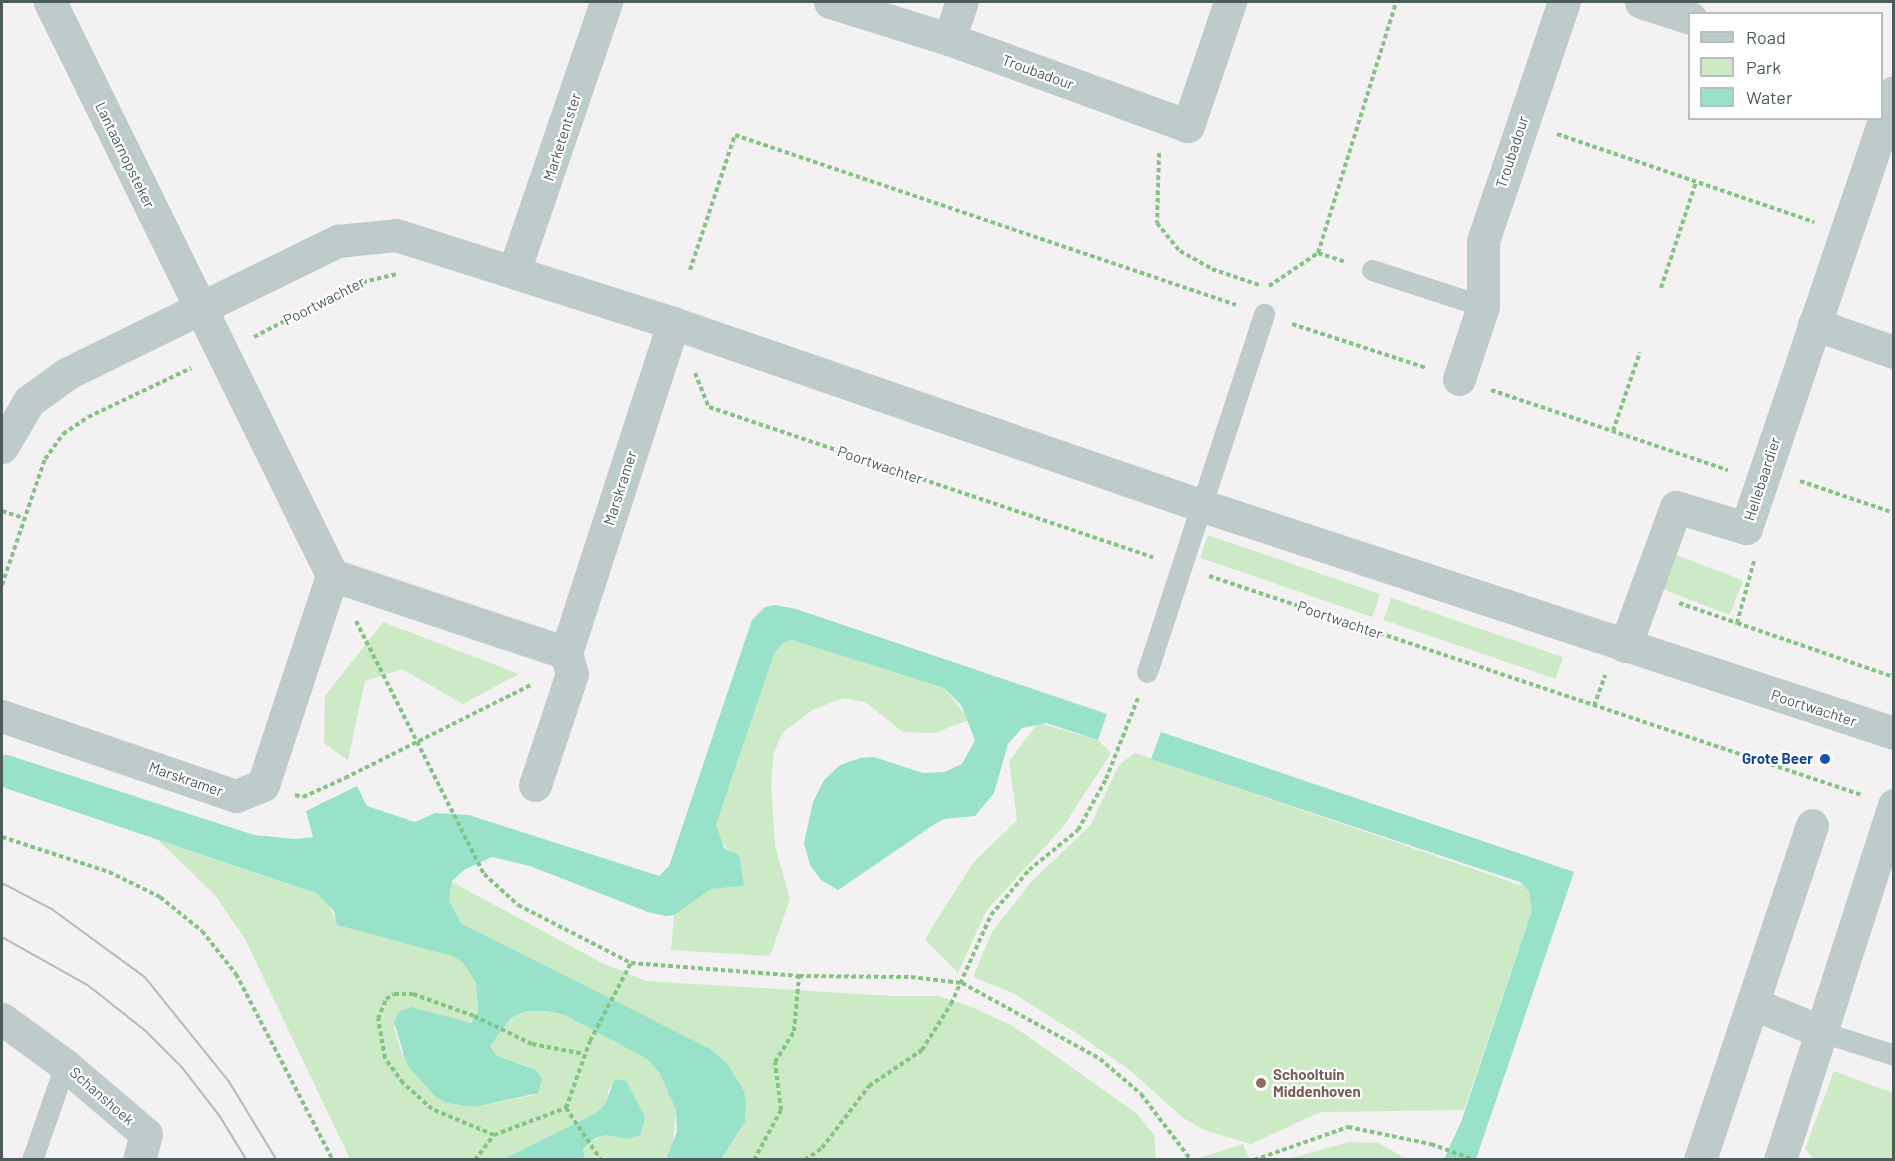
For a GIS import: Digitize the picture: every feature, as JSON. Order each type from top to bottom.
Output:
[{"type":"street","name":"Lantaarnopsteker","points":[[50,2],[199,308]]},
{"type":"street","name":"Marketentster","points":[[514,270],[606,2]]},
{"type":"street","name":"Troubadour","points":[[830,2],[949,39],[1188,126],[1230,2]]},
{"type":"street","points":[[949,39],[962,2]]},
{"type":"street","name":"Troubadour","points":[[1459,379],[1483,306],[1483,241],[1563,2]]},
{"type":"street","points":[[1641,2],[1688,18]]},
{"type":"street","name":"Hellebaardier","points":[[1625,646],[1676,507],[1746,528],[1893,92]]},
{"type":"street","name":"Poortwachter","points":[[2,447],[29,401],[48,386],[199,308],[322,248],[356,236],[380,234],[417,239],[673,323],[1200,504],[1893,734]]},
{"type":"street","points":[[199,308],[332,576],[568,659]]},
{"type":"street","name":"Marskramer","points":[[535,785],[572,674],[568,659],[673,323]]},
{"type":"street","points":[[1814,324],[1893,352]]},
{"type":"street","points":[[263,785],[332,576]]},
{"type":"street","name":"Marskramer","points":[[2,716],[236,796],[263,785]]},
{"type":"street","points":[[1780,1160],[1893,805]]},
{"type":"street","points":[[1700,1160],[1812,825]]},
{"type":"street","points":[[1754,1004],[1822,1032]]},
{"type":"street","name":"Schanshoek","points":[[2,1019],[65,1065],[146,1134],[139,1160]]},
{"type":"lane","points":[[1372,270],[1483,306]]},
{"type":"lane","points":[[1147,672],[1179,566],[1264,314]]},
{"type":"lane","points":[[1822,1032],[1893,1055]]},
{"type":"lane","name":"Schanshoek","points":[[32,1160],[65,1065]]},
{"type":"path","points":[[1160,116],[1157,223],[1180,251],[1212,268],[1267,288],[1318,253],[1396,2]]},
{"type":"path","points":[[1522,122],[1844,232]]},
{"type":"path","points":[[690,270],[735,135],[1613,431],[1893,513]]},
{"type":"path","points":[[1661,288],[1696,182]]},
{"type":"path","name":"Poortwachter","points":[[2,585],[45,459],[63,434],[88,417],[222,353],[355,284],[384,275],[408,274]]},
{"type":"path","points":[[1613,431],[1640,352]]},
{"type":"path","name":"Poortwachter","points":[[662,358],[693,369],[709,407],[1893,805]]},
{"type":"path","points":[[2,511],[24,518]]},
{"type":"path","points":[[1737,623],[1755,567],[1746,528]]},
{"type":"path","points":[[332,576],[484,874],[518,905],[631,963],[799,975],[911,977],[962,983],[1100,1059],[1141,1094],[1191,1160]]},
{"type":"path","points":[[1645,591],[1893,677]]},
{"type":"path","points":[[263,785],[303,797],[418,743],[568,659]]},
{"type":"path","points":[[805,1160],[822,1148],[869,1086],[922,1050],[962,983],[991,915],[1029,870],[1078,830],[1106,779],[1147,672]]},
{"type":"path","points":[[2,837],[109,872],[160,897],[202,931],[236,974],[333,1160]]},
{"type":"path","points":[[566,1108],[584,1054],[631,963]]},
{"type":"path","points":[[754,1160],[780,1110],[775,1062],[794,1031],[799,975]]},
{"type":"path","points":[[494,1135],[444,1116],[420,1101],[385,1058],[378,1019],[386,999],[403,992],[474,1016],[532,1044],[584,1054]]},
{"type":"path","points":[[476,1160],[494,1135],[566,1108]]},
{"type":"path","points":[[566,1108],[602,1160]]},
{"type":"path","points":[[1254,1160],[1348,1127],[1431,1144],[1475,1160]]},
{"type":"green space","points":[[1208,535],[1380,594],[1372,617],[1200,558]]},
{"type":"green space","points":[[1674,554],[1743,581],[1730,615],[1661,589]]},
{"type":"green space","points":[[1391,598],[1563,657],[1556,679],[1384,620]]},
{"type":"green space","points":[[383,622],[519,674],[463,704],[402,669],[365,681],[348,760],[324,743],[325,696]]},
{"type":"green space","points":[[792,640],[944,688],[969,720],[934,733],[903,732],[865,702],[844,698],[814,709],[783,732],[774,752],[771,784],[775,846],[790,899],[770,956],[671,950],[674,915],[711,889],[744,886],[732,853],[717,838],[716,825],[774,654],[783,643]]},
{"type":"green space","points":[[1038,723],[1098,740],[1111,753],[1063,827],[986,911],[958,973],[925,939],[973,863],[1017,820],[1009,761]]},
{"type":"green space","points":[[1135,753],[1526,887],[1532,895],[1532,910],[1464,1110],[1321,1112],[1251,1144],[1204,1130],[1183,1118],[1131,1071],[1073,1031],[1013,993],[973,977],[992,932],[1031,882],[1090,826],[1119,765]]},
{"type":"green space","points":[[158,840],[318,894],[326,899],[338,925],[453,956],[462,962],[476,983],[478,1011],[474,1020],[464,1024],[417,1008],[394,1027],[401,1051],[446,1103],[475,1107],[534,1095],[542,1080],[530,1067],[496,1055],[490,1046],[511,1018],[526,1011],[547,1011],[565,1015],[648,1059],[659,1072],[676,1110],[672,1152],[666,1159],[585,1160],[583,1149],[595,1139],[605,1135],[627,1139],[610,1085],[605,1104],[596,1113],[504,1159],[350,1159],[245,939],[215,895]]},
{"type":"green space","points":[[452,882],[602,963],[646,981],[892,996],[938,996],[972,1007],[1013,1026],[1136,1113],[1154,1135],[1156,1159],[721,1159],[745,1122],[746,1105],[726,1062],[709,1048],[461,923],[449,901]]},
{"type":"green space","points":[[1834,1071],[1893,1093],[1893,1159],[1814,1159],[1805,1149]]},
{"type":"green space","points":[[1349,1142],[1378,1143],[1407,1159],[1288,1159]]},
{"type":"green space","points":[[1243,1144],[1249,1159],[1197,1159]]},
{"type":"water","points":[[775,605],[796,609],[1107,714],[1098,740],[1046,723],[1022,728],[1008,744],[994,793],[975,816],[944,819],[838,890],[821,880],[810,865],[804,843],[813,802],[824,780],[840,765],[860,758],[874,757],[923,773],[945,772],[962,764],[975,740],[961,705],[944,688],[792,640],[783,643],[774,654],[716,825],[724,848],[739,855],[744,886],[711,889],[674,915],[666,916],[648,912],[530,866],[492,857],[464,870],[452,881],[449,901],[461,923],[709,1048],[726,1062],[744,1091],[746,1105],[745,1122],[721,1159],[666,1159],[677,1132],[676,1110],[659,1072],[647,1059],[565,1015],[547,1011],[526,1011],[511,1018],[490,1046],[496,1055],[536,1070],[542,1080],[538,1093],[475,1107],[446,1103],[436,1097],[407,1065],[394,1022],[400,1011],[412,1007],[471,1023],[478,1011],[476,983],[462,962],[452,956],[337,925],[334,911],[318,894],[2,787],[2,755],[8,755],[254,835],[295,839],[313,837],[306,811],[357,786],[367,806],[415,822],[435,813],[469,815],[659,876],[669,866],[752,620],[765,607]]},
{"type":"water","points":[[1161,732],[1574,872],[1476,1159],[1444,1159],[1461,1122],[1532,910],[1529,891],[1520,882],[1151,759]]},
{"type":"water","points":[[615,1079],[626,1081],[645,1118],[640,1135],[627,1139],[605,1135],[595,1138],[583,1149],[585,1159],[504,1159],[596,1113],[605,1104]]},
{"type":"tram line","points":[[2,883],[52,909],[145,977],[229,1081],[277,1160]]},
{"type":"tram line","points":[[2,937],[88,985],[146,1031],[182,1067],[220,1116],[247,1160]]},
{"type":"place","name":"Grote Beer","points":[[1825,759]]},
{"type":"place","name":"Schooltuin Middenhoven","points":[[1261,1083]]}]
